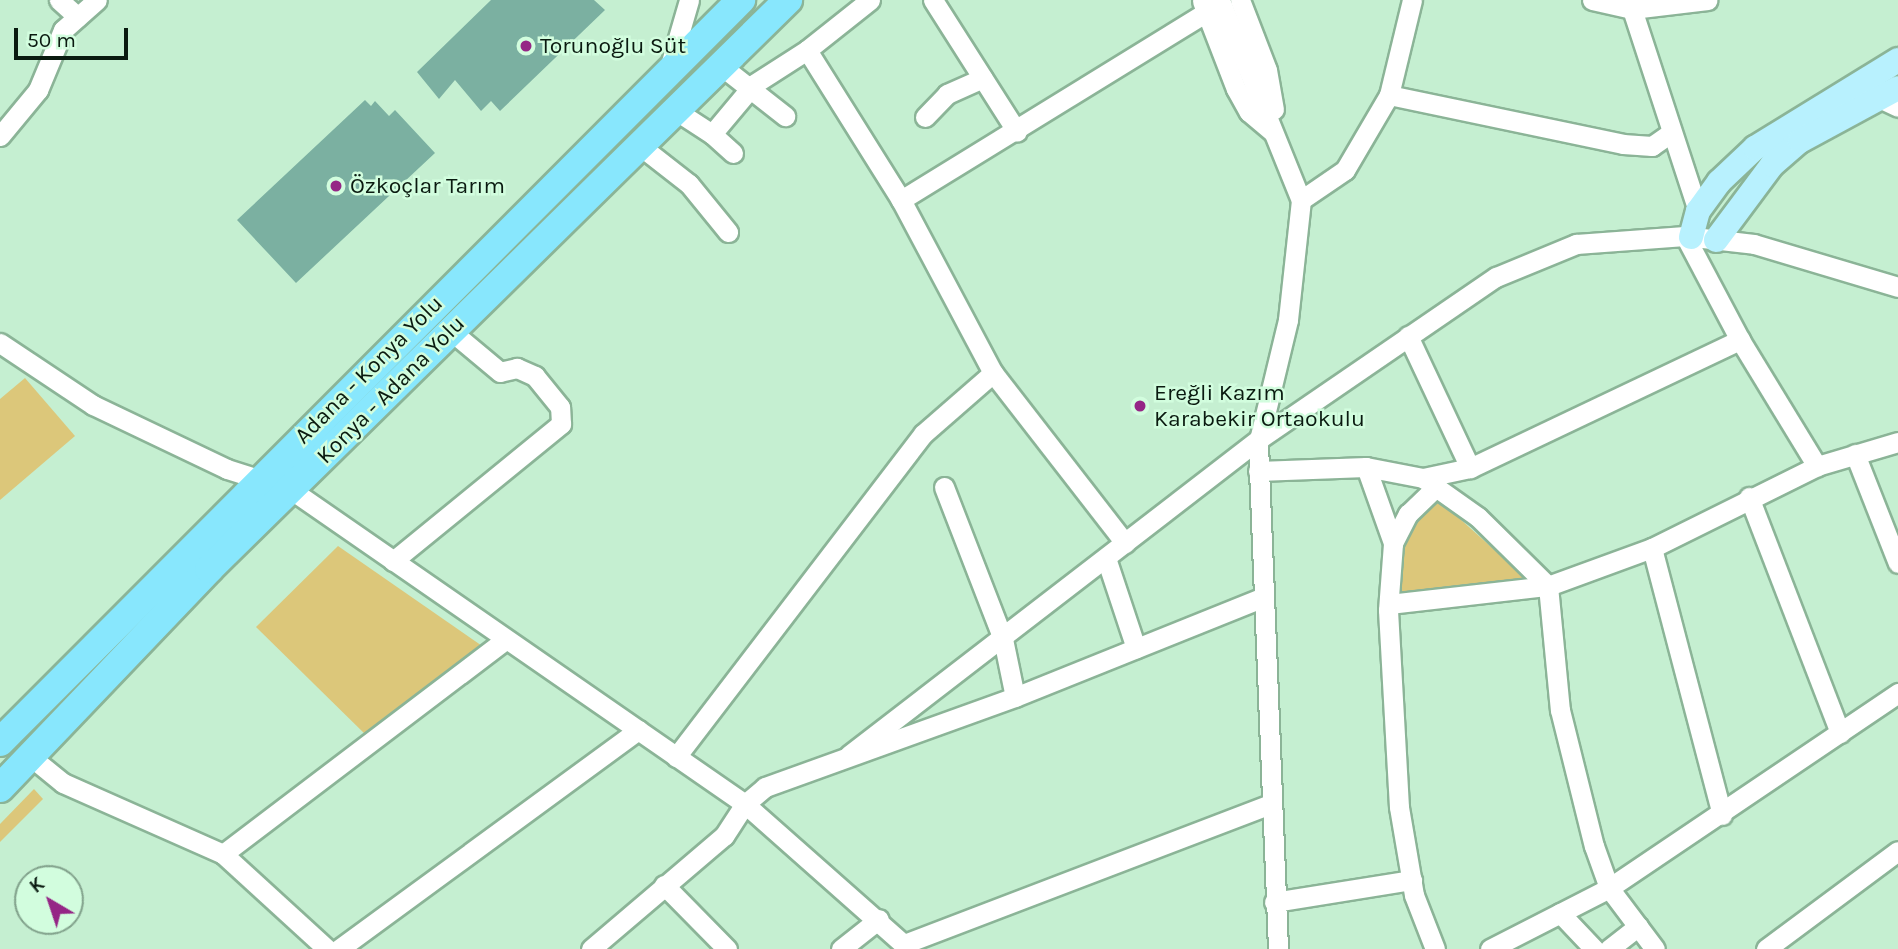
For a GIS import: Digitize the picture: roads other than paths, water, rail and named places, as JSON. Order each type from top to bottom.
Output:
[{"type":"highway","name":"Adana - Konya Yolu","points":[[0,742],[257,481],[666,78],[741,0]]},
{"type":"highway","name":"Konya - Adana Yolu","points":[[0,788],[290,489],[789,0]]},
{"type":"main road","points":[[1688,236],[1698,211],[1755,148],[1898,60]]},
{"type":"main road","points":[[1716,240],[1772,165],[1800,141],[1892,97]]},
{"type":"street","points":[[60,0],[78,17]]},
{"type":"street","points":[[0,136],[38,90],[63,30],[97,0]]},
{"type":"street","points":[[666,78],[690,0]]},
{"type":"street","points":[[712,134],[750,89],[807,50],[870,0]]},
{"type":"street","points":[[933,0],[1017,132]]},
{"type":"street","points":[[1240,0],[1266,70],[1277,135],[1301,200],[1288,320],[1259,439],[1258,471],[1261,598],[1278,949]]},
{"type":"street","points":[[1301,200],[1345,170],[1389,95],[1412,0]]},
{"type":"street","points":[[1592,0],[1633,5],[1707,0]]},
{"type":"street","points":[[901,200],[1017,132],[1209,4],[1236,89],[1249,112],[1277,135]]},
{"type":"street","points":[[1633,5],[1698,211]]},
{"type":"street","points":[[807,50],[901,200],[993,373],[1125,542]]},
{"type":"street","points":[[720,65],[785,116]]},
{"type":"street","points":[[925,117],[947,94],[983,78]]},
{"type":"street","points":[[1389,95],[1623,144],[1652,146],[1672,132]]},
{"type":"street","points":[[675,110],[712,134],[733,153]]},
{"type":"street","points":[[639,145],[689,184],[728,232]]},
{"type":"street","points":[[1688,236],[1740,340],[1817,466]]},
{"type":"street","points":[[849,755],[1003,639],[1259,439],[1496,277],[1576,244],[1688,236],[1754,244],[1898,286]]},
{"type":"street","points":[[393,561],[561,424],[560,407],[535,376],[517,368],[500,372],[451,331]]},
{"type":"street","points":[[1408,336],[1470,468]]},
{"type":"street","points":[[1393,543],[1408,514],[1430,482],[1470,468],[1740,340]]},
{"type":"street","points":[[0,343],[93,405],[257,481],[290,489],[744,804],[907,946],[1270,804]]},
{"type":"street","points":[[676,757],[923,434],[993,373]]},
{"type":"street","points":[[1389,604],[1548,586],[1652,548],[1749,497],[1817,466],[1898,442]]},
{"type":"street","points":[[1855,454],[1898,563]]},
{"type":"street","points":[[1258,471],[1366,467],[1430,482],[1521,554],[1548,586],[1560,709],[1609,888],[1655,949]]},
{"type":"street","points":[[1366,467],[1393,543],[1389,604],[1399,807],[1412,880],[1435,949]]},
{"type":"street","points":[[944,487],[1003,639],[1015,697]]},
{"type":"street","points":[[1749,497],[1840,733]]},
{"type":"street","points":[[1652,548],[1721,815]]},
{"type":"street","points":[[1106,558],[1136,648]]},
{"type":"street","points":[[591,949],[724,836],[744,804],[765,787],[1015,697],[1261,598]]},
{"type":"street","points":[[223,854],[506,639]]},
{"type":"street","points":[[1490,949],[1609,888],[1721,815],[1898,693]]},
{"type":"street","points":[[31,757],[63,783],[223,854],[327,948],[638,730]]},
{"type":"street","points":[[1766,949],[1898,851]]},
{"type":"street","points":[[1274,902],[1412,880]]},
{"type":"street","points":[[664,886],[727,949]]},
{"type":"street","points":[[1560,913],[1594,949]]},
{"type":"street","points":[[841,949],[879,919]]},
{"type":"street","points":[[1609,949],[1638,926]]},
{"type":"place","name":"Torunoğlu Süt","points":[[526,46]]},
{"type":"place","name":"Özkoçlar Tarım","points":[[336,186]]},
{"type":"place","name":"Ereğli Kazım Karabekir Ortaokulu","points":[[1140,406]]}]
